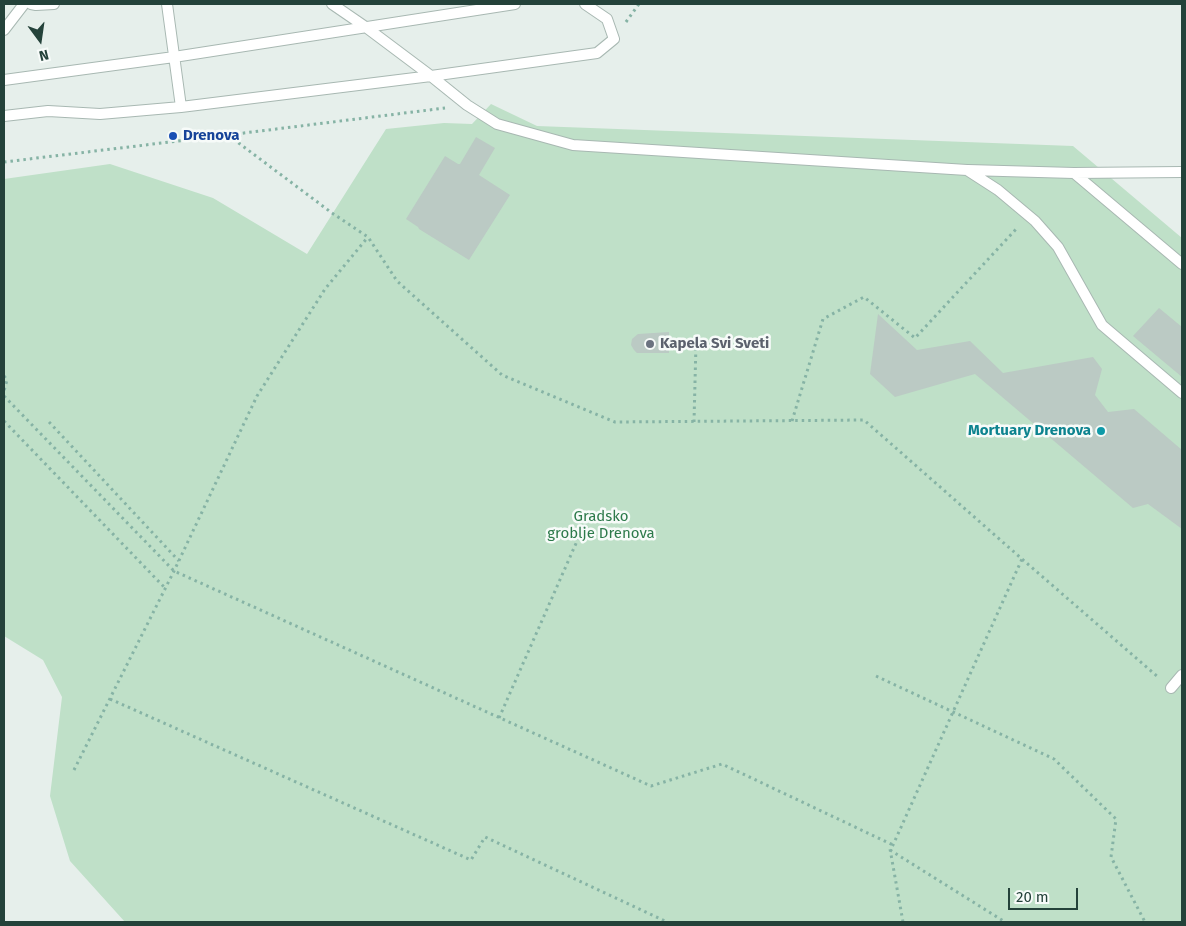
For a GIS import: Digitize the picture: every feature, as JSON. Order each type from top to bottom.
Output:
[{"type":"lane","points":[[4,30],[24,4]]},
{"type":"lane","points":[[31,4],[54,4]]},
{"type":"lane","points":[[167,4],[180,107]]},
{"type":"lane","points":[[332,4],[367,28],[467,105],[497,124],[573,145],[967,170],[1074,173],[1182,172]]},
{"type":"lane","points":[[4,80],[174,57],[515,4]]},
{"type":"lane","points":[[4,116],[48,111],[100,114],[180,107],[597,53],[614,39],[607,19],[585,4]]},
{"type":"lane","points":[[967,170],[998,190],[1035,221],[1058,247],[1102,325],[1182,394]]},
{"type":"lane","points":[[1074,173],[1182,264]]},
{"type":"lane","points":[[1171,688],[1182,675]]},
{"type":"path","points":[[4,162],[467,105]]},
{"type":"path","points":[[228,135],[332,214],[368,237],[397,281],[502,375],[614,422],[864,420],[1022,560],[1171,688]]},
{"type":"path","points":[[792,421],[823,319],[864,297],[915,338],[1029,216]]},
{"type":"path","points":[[74,770],[166,588],[257,396],[325,289],[368,237]]},
{"type":"path","points":[[694,422],[696,343]]},
{"type":"path","points":[[4,376],[7,380],[4,392]]},
{"type":"path","points":[[4,396],[174,571],[651,786],[722,764],[893,845]]},
{"type":"path","points":[[4,421],[166,588]]},
{"type":"path","points":[[49,422],[179,561]]},
{"type":"path","points":[[500,718],[584,524]]},
{"type":"path","points":[[903,922],[890,849],[1022,560]]},
{"type":"path","points":[[876,676],[1054,759],[1116,819],[1111,857],[1145,922]]},
{"type":"path","points":[[110,699],[471,860],[485,837],[667,922]]},
{"type":"path","points":[[890,849],[1005,922]]},
{"type":"green space","name":"Gradsko groblje Drenova","points":[[491,104],[537,126],[1073,146],[1182,238],[1182,922],[125,922],[70,861],[50,796],[62,697],[43,660],[4,636],[4,179],[110,164],[213,198],[307,254],[386,129],[444,123],[472,124]]},
{"type":"building","points":[[476,137],[495,148],[479,175],[510,195],[469,260],[406,219],[445,156],[460,164]]},
{"type":"building","points":[[1159,308],[1182,327],[1182,377],[1133,336]]},
{"type":"building","name":"Mortuary Drenova","points":[[878,314],[917,350],[970,341],[1003,373],[1093,357],[1102,369],[1095,395],[1108,412],[1134,409],[1182,450],[1182,529],[1148,504],[1133,508],[975,374],[895,397],[870,374]]},
{"type":"building","name":"Kapela Svi Sveti","points":[[669,332],[669,353],[637,353],[631,345],[632,339],[638,334]]},
{"type":"place","name":"Drenova","points":[[173,136]]},
{"type":"place","name":"Kapela Svi Sveti","points":[[650,344]]},
{"type":"place","name":"Mortuary Drenova","points":[[1101,431]]}]
